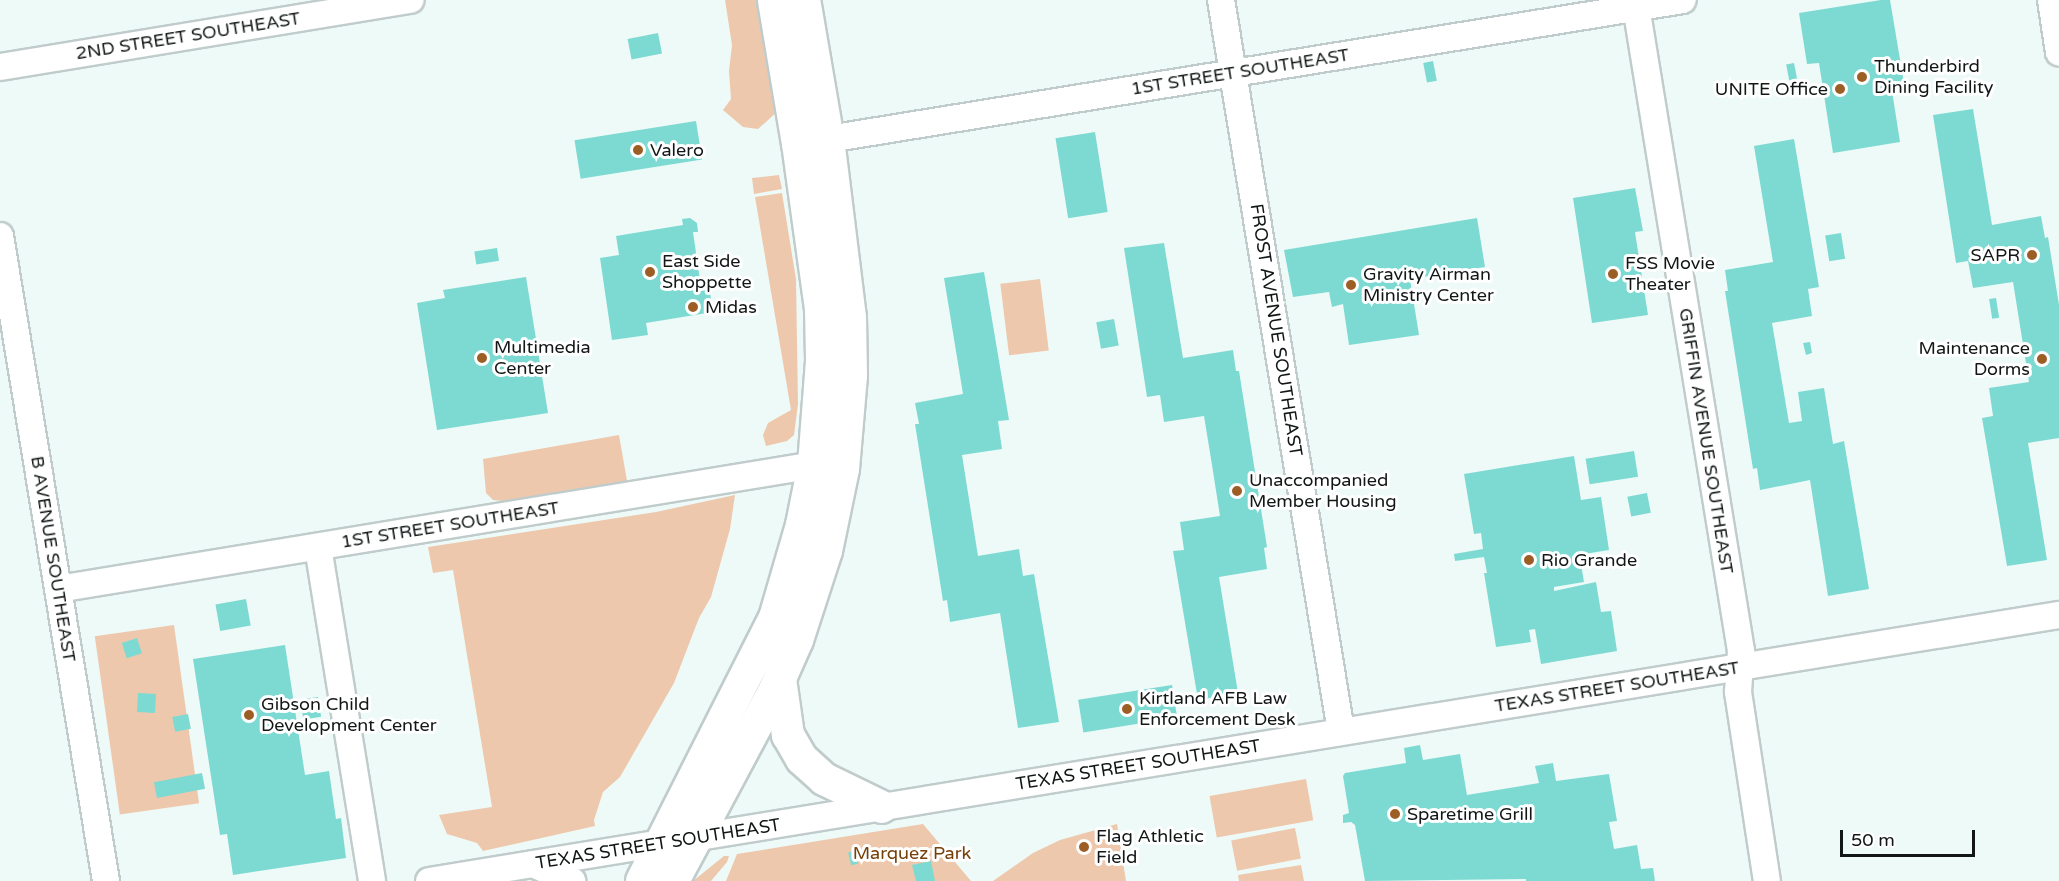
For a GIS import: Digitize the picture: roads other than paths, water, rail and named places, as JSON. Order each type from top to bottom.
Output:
[{"type":"main road","points":[[774,0],[813,142]]},
{"type":"main road","points":[[673,881],[780,679],[797,640],[826,551],[828,467],[804,0]]},
{"type":"main road","points":[[642,881],[775,618],[802,525],[828,467]]},
{"type":"main road","points":[[780,679],[788,735],[802,759],[824,779],[882,807]]},
{"type":"street","name":"FROST AVENUE SOUTHEAST","points":[[1221,0],[1341,731]]},
{"type":"street","name":"1ST STREET SOUTHEAST","points":[[813,142],[1234,74],[1635,4],[1683,0]]},
{"type":"street","points":[[2051,0],[2059,52]]},
{"type":"street","name":"2ND STREET SOUTHEAST","points":[[0,67],[397,1]]},
{"type":"street","name":"GRIFFIN AVENUE SOUTHEAST","points":[[1635,4],[1741,651],[1738,692],[1767,881]]},
{"type":"street","name":"B AVENUE SOUTHEAST","points":[[0,236],[5,303],[58,589],[106,881]]},
{"type":"street","name":"1ST STREET SOUTHEAST","points":[[58,589],[828,467]]},
{"type":"street","points":[[318,547],[372,881]]},
{"type":"street","name":"TEXAS STREET SOUTHEAST","points":[[429,881],[2059,615]]},
{"type":"street","points":[[532,864],[572,881]]},
{"type":"place","name":"Thunderbird Dining Facility","points":[[1862,77]]},
{"type":"place","name":"UNITE Office","points":[[1840,89]]},
{"type":"place","name":"Valero","points":[[638,150]]},
{"type":"place","name":"SAPR","points":[[2032,255]]},
{"type":"place","name":"East Side Shoppette","points":[[650,272]]},
{"type":"place","name":"FSS Movie Theater","points":[[1613,274]]},
{"type":"place","name":"Gravity Airman Ministry Center","points":[[1351,285]]},
{"type":"place","name":"Midas","points":[[693,307]]},
{"type":"place","name":"Multimedia Center","points":[[482,358]]},
{"type":"place","name":"Maintenance Dorms","points":[[2042,359]]},
{"type":"place","name":"Unaccompanied Member Housing","points":[[1237,491]]},
{"type":"place","name":"Rio Grande","points":[[1529,560]]},
{"type":"place","name":"Kirtland AFB Law Enforcement Desk","points":[[1127,709]]},
{"type":"place","name":"Gibson Child Development Center","points":[[249,715]]},
{"type":"place","name":"Sparetime Grill","points":[[1395,814]]},
{"type":"place","name":"Flag Athletic Field","points":[[1084,847]]},
{"type":"park label","name":"Marquez Park","points":[[912,853]]}]
